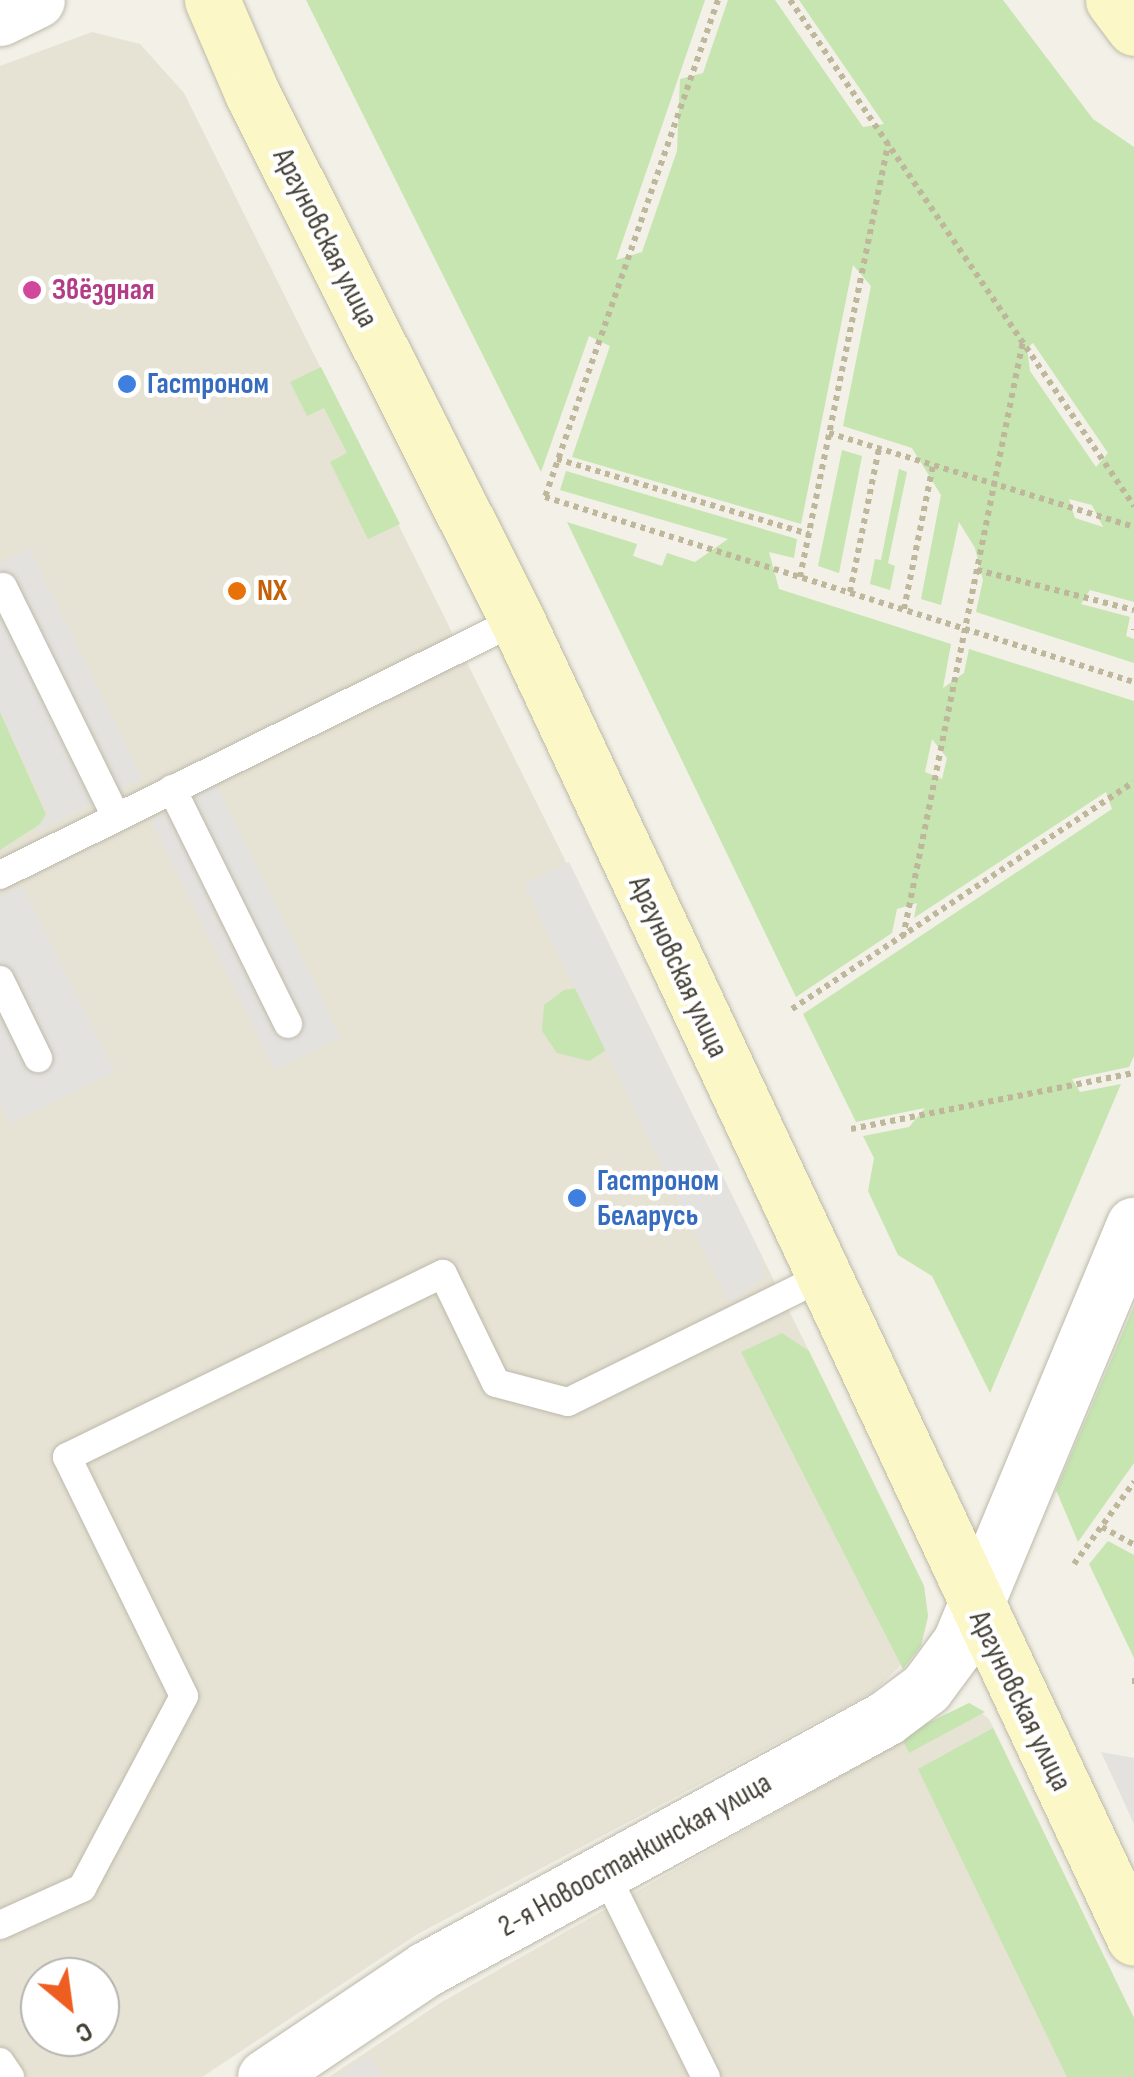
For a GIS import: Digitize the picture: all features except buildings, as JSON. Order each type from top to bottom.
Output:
[{"type":"main road","name":"Аргуновская улица","points":[[212,0],[517,620],[975,1607],[1134,1938]]},
{"type":"main road","points":[[1113,0],[1134,28]]},
{"type":"street","points":[[0,18],[37,0]]},
{"type":"street","name":"2-я Новоостанкинская улица","points":[[265,2077],[426,1969],[886,1718],[926,1688],[975,1607],[1134,1224]]},
{"type":"lane","points":[[3,587],[116,817]]},
{"type":"lane","points":[[0,875],[517,620]]},
{"type":"lane","points":[[172,790],[288,1024]]},
{"type":"lane","points":[[0,980],[38,1058]]},
{"type":"lane","points":[[0,1925],[82,1888],[184,1696],[68,1457],[443,1274],[496,1383],[568,1402],[822,1277]]},
{"type":"lane","points":[[604,1871],[706,2077]]},
{"type":"lane","points":[[0,2062],[10,2077]]},
{"type":"path","points":[[718,0],[544,497],[1134,682]]},
{"type":"path","points":[[790,0],[1134,506]]},
{"type":"path","points":[[800,577],[888,144]]},
{"type":"path","points":[[903,936],[1023,340]]},
{"type":"path","points":[[829,433],[1134,527]]},
{"type":"path","points":[[850,592],[879,448]]},
{"type":"path","points":[[556,459],[809,534]]},
{"type":"path","points":[[904,609],[933,465]]},
{"type":"path","points":[[977,570],[1134,610]]},
{"type":"path","points":[[792,1009],[1134,782]]},
{"type":"path","points":[[851,1129],[1134,1074]]},
{"type":"path","points":[[1074,1564],[1134,1482]]},
{"type":"path","points":[[1102,1528],[1134,1544]]},
{"type":"shaded area","points":[[92,32],[140,44],[184,93],[924,1586],[928,1616],[921,1646],[873,1692],[416,1935],[202,2077],[0,2077],[0,66]]},
{"type":"shaded area","points":[[29,548],[143,779],[34,833],[48,811],[0,712],[0,563]]},
{"type":"shaded area","points":[[217,785],[341,1038],[275,1071],[150,819]]},
{"type":"shaded area","points":[[569,862],[762,1256],[763,1278],[729,1303],[524,884]]},
{"type":"shaded area","points":[[22,885],[115,1072],[10,1124],[0,1103],[0,895]]},
{"type":"shaded area","points":[[969,1703],[989,1719],[1134,2018],[1134,2077],[329,2077],[440,2003]]},
{"type":"shaded area","points":[[1101,1752],[1134,1758],[1134,1824]]},
{"type":"shaded area","points":[[369,2055],[383,2077],[337,2077]]},
{"type":"green space","points":[[306,0],[705,0],[616,260],[642,252],[677,151],[680,79],[703,73],[728,0],[775,0],[863,127],[884,124],[799,0],[1003,0],[1093,119],[1134,147],[1134,602],[1090,590],[1081,604],[1130,617],[1126,636],[1134,639],[1134,663],[976,612],[983,580],[975,548],[959,522],[941,605],[921,599],[941,495],[912,448],[843,426],[871,286],[853,265],[801,524],[572,457],[610,346],[589,336],[541,472]],"holes":[[[1033,343],[1108,453],[1096,467],[1030,371],[1027,348]],[[1069,499],[1092,505],[1103,527],[1075,518]]]},
{"type":"green space","points":[[321,367],[400,524],[368,539],[330,462],[347,453],[324,408],[307,416],[290,382]]},
{"type":"green space","points":[[842,450],[862,456],[839,573],[818,566]]},
{"type":"green space","points":[[899,469],[907,472],[888,563],[895,566],[890,590],[870,584],[875,559],[881,560]]},
{"type":"green space","points":[[566,471],[797,539],[794,558],[769,552],[779,589],[951,644],[943,688],[964,673],[969,649],[1134,701],[1134,1056],[1129,1067],[1072,1079],[1080,1092],[1121,1084],[990,1393],[932,1276],[898,1255],[868,1191],[874,1158],[863,1136],[909,1127],[925,1108],[856,1122],[803,1014],[1112,809],[1106,792],[914,918],[917,903],[897,909],[892,933],[796,997],[567,522],[637,544],[633,556],[662,566],[667,553],[695,562],[728,539],[560,490]],"holes":[[[932,739],[947,758],[942,779],[925,772]]]},
{"type":"green space","points":[[0,712],[48,819],[0,850]]},
{"type":"green space","points":[[590,986],[611,1047],[589,1061],[557,1053],[542,1031],[544,1005],[564,990]]},
{"type":"green space","points":[[1134,1306],[1134,1463],[1078,1542],[1056,1490]]},
{"type":"green space","points":[[782,1333],[809,1351],[924,1586],[928,1616],[921,1646],[903,1669],[741,1352]]},
{"type":"green space","points":[[1108,1541],[1134,1555],[1134,1658],[1089,1564]]},
{"type":"green space","points":[[969,1703],[985,1712],[909,1753],[901,1736]]},
{"type":"green space","points":[[993,1728],[1134,2018],[1134,2077],[1067,2077],[918,1769]]},
{"type":"place","name":"Звёздная","points":[[32,290]]},
{"type":"place","name":"Гастроном","points":[[127,384]]},
{"type":"place","name":"NX","points":[[237,591]]},
{"type":"place","name":"Гастроном Беларусь","points":[[577,1198]]}]
